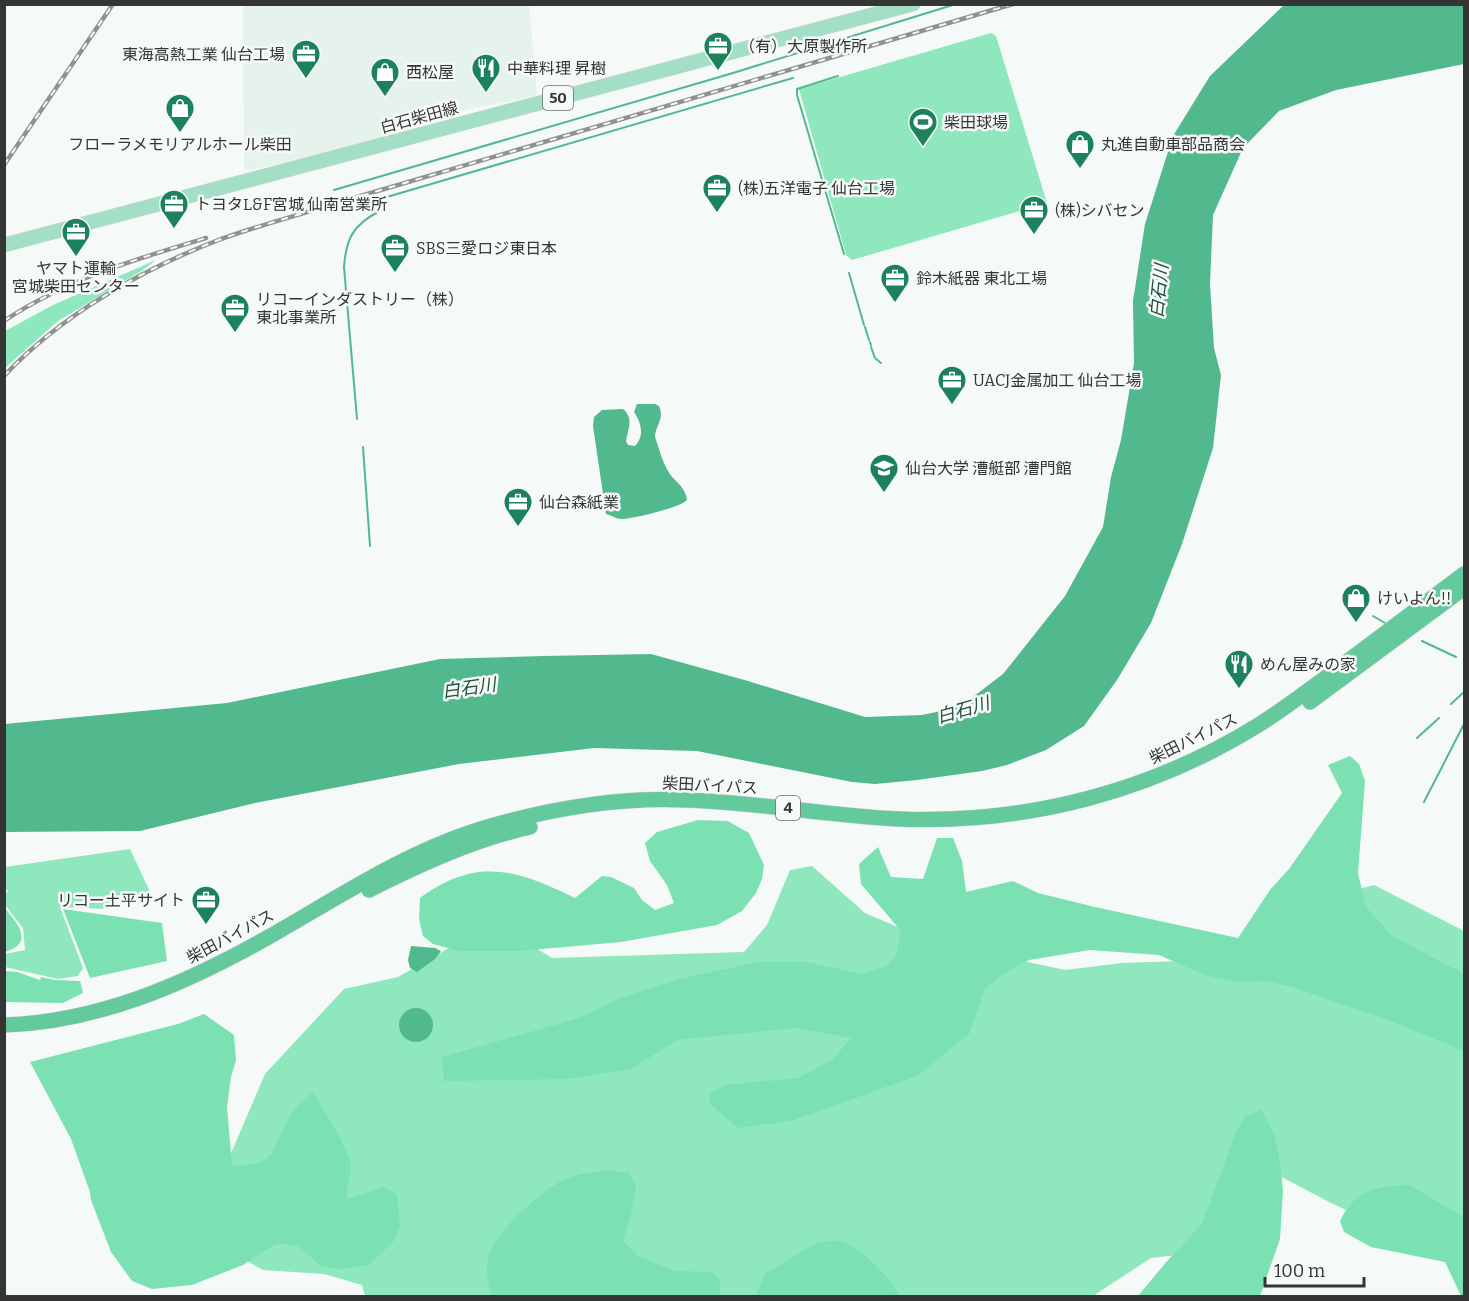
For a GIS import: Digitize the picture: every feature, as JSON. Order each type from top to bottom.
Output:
[{"type":"highway","name":"柴田バイパス","points":[[4,1025],[89,1018],[193,976],[266,939],[383,871],[438,845],[489,827],[558,810],[632,801],[683,799],[894,819],[944,820],[1033,812],[1081,802],[1124,789],[1189,762],[1259,725],[1312,689],[1464,574]]},
{"type":"highway","name":"柴田バイパス","points":[[4,1034],[38,1032],[152,1003],[236,965],[369,890],[445,854],[512,832],[569,818],[613,811],[720,810],[883,827],[950,829],[1023,823],[1070,814],[1118,801],[1200,768],[1274,726],[1351,673],[1464,588]]},
{"type":"main road","name":"白石柴田線","points":[[4,245],[913,4]]},
{"type":"shaded area","points":[[243,5],[529,5],[537,96],[470,109],[366,143],[248,171],[244,168]]},
{"type":"shaded area","name":"柴田球場","points":[[991,33],[996,36],[1047,203],[852,260],[846,255],[799,89]]},
{"type":"shaded area","points":[[156,260],[58,321],[5,368],[5,331],[53,305]]},
{"type":"shaded area","points":[[1350,756],[1359,764],[1365,781],[1358,873],[1366,907],[1392,936],[1464,974],[1464,1051],[1386,1019],[1292,987],[1265,981],[1234,982],[1205,975],[1159,955],[1090,950],[1029,960],[1003,974],[985,989],[969,1034],[917,1076],[791,1121],[738,1128],[710,1104],[709,1093],[726,1085],[798,1078],[832,1060],[851,1038],[796,1028],[677,1040],[631,1069],[568,1079],[444,1081],[442,1057],[576,1019],[623,997],[683,978],[759,962],[806,962],[863,974],[886,966],[896,956],[901,931],[861,884],[859,864],[878,847],[891,877],[923,879],[937,838],[953,838],[962,861],[966,892],[1013,881],[1038,893],[1238,938],[1270,890],[1289,869],[1342,793],[1328,765]]},
{"type":"shaded area","points":[[698,820],[728,821],[749,833],[764,865],[762,879],[756,893],[742,911],[717,925],[621,942],[520,951],[459,951],[433,944],[423,936],[419,919],[420,898],[460,876],[479,872],[497,872],[534,880],[575,898],[602,876],[611,877],[634,888],[642,900],[655,910],[674,903],[667,885],[650,861],[645,843],[657,832]]},
{"type":"shaded area","points":[[130,849],[152,896],[110,901],[106,909],[60,907],[83,968],[78,976],[58,979],[5,967],[5,954],[25,950],[23,928],[5,905],[5,895],[8,891],[5,888],[5,867]]},
{"type":"shaded area","points":[[812,866],[865,913],[947,948],[991,954],[1065,970],[1122,963],[1209,960],[1348,892],[1374,885],[1464,931],[1464,1275],[1417,1243],[1329,1202],[1274,1173],[1265,1245],[1151,1258],[1093,1296],[365,1296],[362,1285],[324,1274],[263,1270],[211,1241],[211,1200],[265,1074],[344,989],[398,977],[463,940],[518,937],[552,958],[744,952],[767,925],[790,870]]},
{"type":"shaded area","points":[[4,907],[18,926],[22,938],[19,944],[5,952]]},
{"type":"shaded area","points":[[63,909],[162,923],[167,961],[90,978]]},
{"type":"shaded area","points":[[5,971],[17,972],[40,980],[41,977],[80,981],[83,993],[63,1003],[5,1002]]},
{"type":"shaded area","points":[[204,1014],[234,1035],[236,1060],[227,1107],[232,1166],[260,1162],[267,1158],[276,1146],[290,1116],[313,1092],[342,1141],[350,1160],[348,1199],[384,1187],[397,1194],[400,1226],[393,1242],[369,1265],[342,1269],[321,1266],[299,1247],[283,1243],[272,1246],[243,1265],[192,1285],[152,1289],[132,1281],[111,1252],[71,1139],[30,1062],[178,1024]]},
{"type":"shaded area","points":[[1261,1110],[1274,1133],[1283,1191],[1280,1239],[1260,1296],[1138,1296],[1202,1224],[1237,1130],[1246,1116]]},
{"type":"shaded area","points":[[609,1170],[630,1173],[636,1187],[623,1240],[637,1256],[674,1271],[712,1272],[720,1279],[720,1296],[491,1296],[487,1271],[489,1255],[500,1236],[517,1216],[547,1190],[568,1178]]},
{"type":"shaded area","points":[[1409,1185],[1464,1217],[1464,1296],[1461,1296],[1445,1262],[1371,1247],[1344,1232],[1340,1221],[1346,1210],[1360,1196],[1376,1188]]},
{"type":"shaded area","points":[[818,1242],[840,1242],[853,1247],[884,1274],[900,1296],[756,1296],[765,1274]]},
{"type":"water","name":"白石川","points":[[1284,5],[1464,5],[1464,64],[1336,90],[1279,111],[1243,148],[1213,215],[1210,284],[1214,348],[1221,375],[1213,448],[1182,544],[1151,623],[1117,680],[1084,726],[1046,750],[1007,765],[982,771],[917,780],[875,784],[852,782],[697,751],[594,748],[459,764],[255,803],[140,831],[5,832],[5,724],[227,703],[440,659],[651,654],[865,717],[922,715],[960,707],[1003,674],[1065,596],[1103,527],[1134,363],[1133,301],[1145,224],[1173,136],[1210,76]]},
{"type":"water","points":[[637,404],[659,406],[661,415],[655,437],[670,475],[682,487],[687,500],[655,512],[620,519],[606,514],[593,426],[594,417],[602,410],[623,409],[629,420],[626,441],[628,445],[635,446],[641,433],[639,420],[634,412]]},
{"type":"water","points":[[411,946],[435,948],[441,951],[435,959],[417,972],[410,968],[408,960]]},
{"type":"water","points":[[416,1008],[428,1013],[433,1025],[428,1037],[416,1042],[404,1037],[399,1025],[404,1013]]},
{"type":"waterway","points":[[334,190],[733,73],[956,4]]},
{"type":"waterway","points":[[838,76],[797,89],[797,95],[844,254]]},
{"type":"waterway","points":[[380,199],[793,78]]},
{"type":"waterway","points":[[357,419],[344,267],[352,234],[362,222],[378,212]]},
{"type":"waterway","points":[[849,273],[864,325]]},
{"type":"waterway","points":[[865,327],[869,340]]},
{"type":"waterway","points":[[871,347],[875,358],[881,363]]},
{"type":"waterway","points":[[363,447],[370,546]]},
{"type":"waterway","points":[[1373,616],[1385,623]]},
{"type":"waterway","points":[[1422,641],[1456,657]]},
{"type":"waterway","points":[[1451,704],[1464,692]]},
{"type":"waterway","points":[[1417,738],[1439,718]]},
{"type":"waterway","points":[[1424,802],[1464,724]]},
{"type":"railway","points":[[4,165],[113,4]]},
{"type":"railway","points":[[4,376],[50,334],[103,297],[159,266],[216,241],[330,205],[1013,4]]},
{"type":"railway","points":[[4,321],[76,282],[206,238]]},
{"type":"place","name":"（有）大原製作所","points":[[718,72]]},
{"type":"place","name":"東海高熱工業 仙台工場","points":[[306,80]]},
{"type":"place","name":"中華料理 昇樹","points":[[486,94]]},
{"type":"place","name":"西松屋","points":[[385,98]]},
{"type":"place","name":"フローラメモリアルホール柴田","points":[[180,134]]},
{"type":"place","name":"柴田球場","points":[[923,148]]},
{"type":"place","name":"丸進自動車部品商会","points":[[1080,170]]},
{"type":"place","name":"(株)五洋電子 仙台工場","points":[[717,214]]},
{"type":"place","name":"トヨタL&F宮城 仙南営業所","points":[[174,230]]},
{"type":"place","name":"(株)シバセン","points":[[1034,236]]},
{"type":"place","name":"ヤマト運輸 宮城柴田センター","points":[[76,258]]},
{"type":"place","name":"SBS三愛ロジ東日本","points":[[395,274]]},
{"type":"place","name":"鈴木紙器 東北工場","points":[[895,304]]},
{"type":"place","name":"リコーインダストリー（株） 東北事業所","points":[[235,334]]},
{"type":"place","name":"UACJ金属加工 仙台工場","points":[[952,406]]},
{"type":"place","name":"仙台大学 漕艇部 漕門館","points":[[884,494]]},
{"type":"place","name":"仙台森紙業","points":[[518,528]]},
{"type":"place","name":"けいよん!!","points":[[1356,624]]},
{"type":"place","name":"めん屋みの家","points":[[1239,690]]},
{"type":"place","name":"リコー土平サイト","points":[[206,926]]}]
